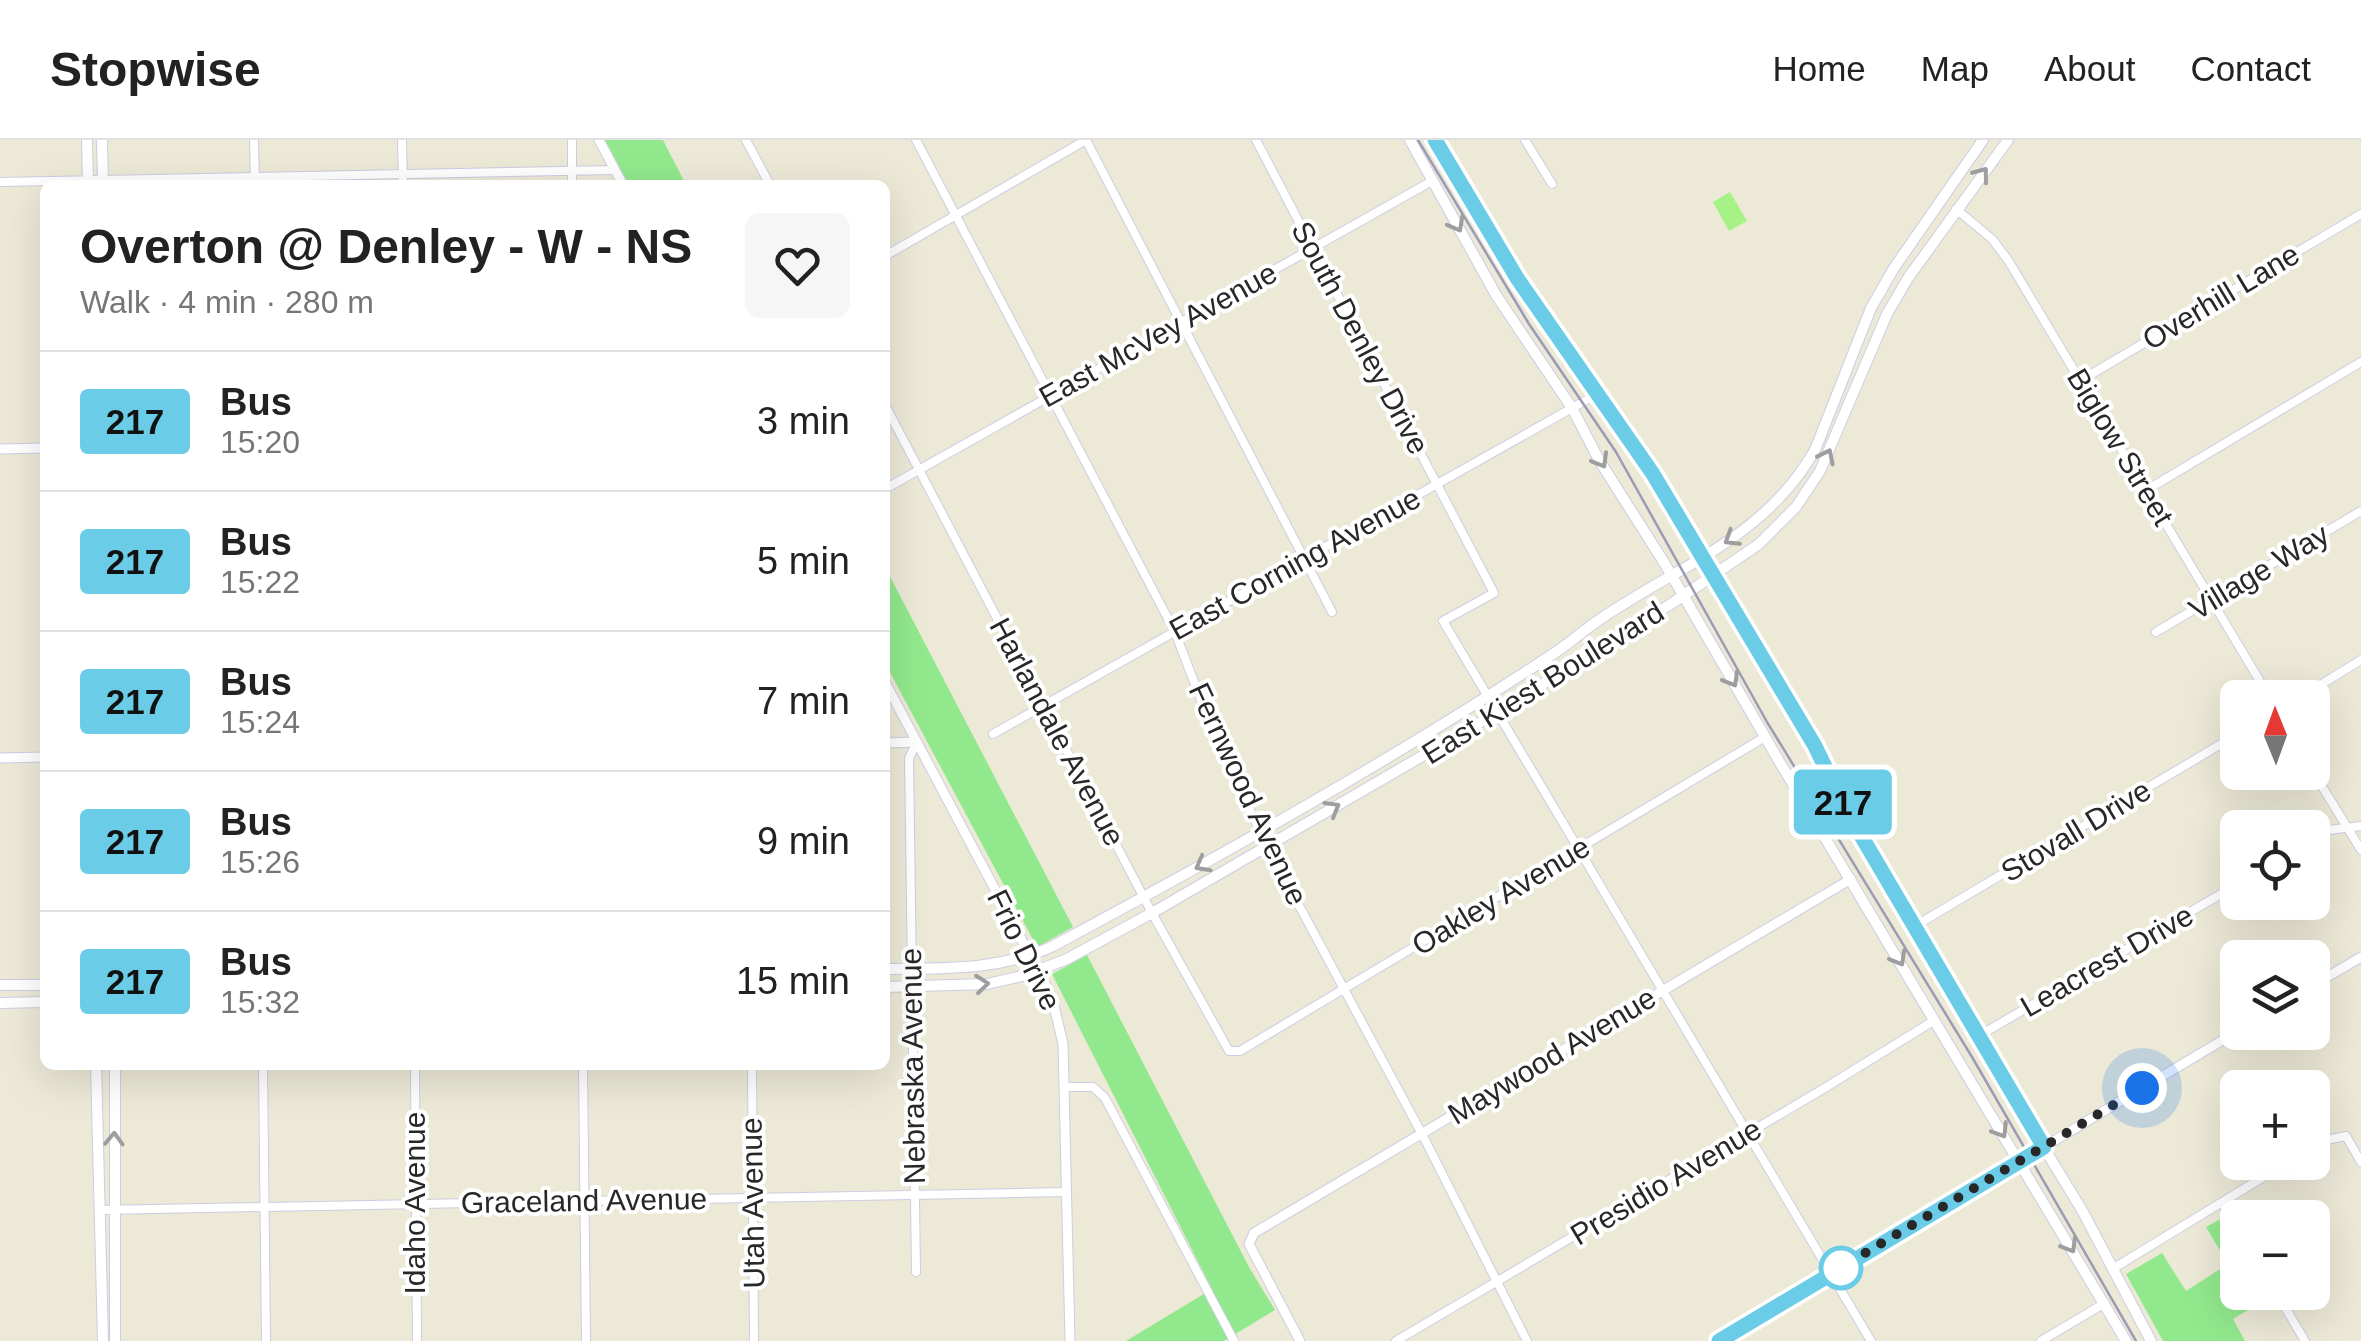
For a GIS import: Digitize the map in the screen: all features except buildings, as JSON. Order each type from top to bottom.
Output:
[{"type":"main road","points":[[87,140],[88,180]]},
{"type":"main road","points":[[102,140],[103,180]]},
{"type":"main road","points":[[1410,140],[1496,294],[1572,408],[2126,1341]]},
{"type":"main road","points":[[1436,140],[1517,278],[1653,474],[1714,576],[1815,746],[1846,810],[1977,1037],[2114,1268],[2151,1341]]},
{"type":"main road","name":"East Kiest Boulevard","points":[[890,969],[987,966],[1030,956],[1262,832],[1488,696],[1760,520],[1791,488],[1815,450],[1864,327],[1894,268],[1982,140]]},
{"type":"main road","name":"East Kiest Boulevard","points":[[890,988],[987,984],[1038,971],[1152,913],[1498,712],[1714,576],[1770,534],[1796,507],[1820,471],[1871,345],[1908,278],[2008,140]]},
{"type":"main road","points":[[1941,198],[1956,209]]},
{"type":"main road","points":[[0,985],[40,984]]},
{"type":"main road","points":[[0,1003],[40,1002]]},
{"type":"main road","points":[[96,1070],[115,1341]]},
{"type":"main road","points":[[102,1341],[114,1070]]},
{"type":"street","points":[[254,140],[255,180]]},
{"type":"street","points":[[402,140],[403,180],[615,170]]},
{"type":"street","points":[[572,140],[572,180]]},
{"type":"street","points":[[599,140],[620,180]]},
{"type":"street","points":[[746,140],[767,180]]},
{"type":"street","name":"Fernwood Avenue","points":[[916,140],[1175,632],[1212,729],[1268,846],[1422,1134],[1526,1341]]},
{"type":"street","points":[[890,253],[1086,140],[1332,612]]},
{"type":"street","name":"South Denley Drive","points":[[1256,140],[1494,593],[1443,621],[1870,1341]]},
{"type":"street","points":[[1526,140],[1552,184]]},
{"type":"street","name":"East McVey Avenue","points":[[890,486],[1432,181]]},
{"type":"street","points":[[0,182],[40,182]]},
{"type":"street","name":"Biglow Street","points":[[1956,209],[1984,230],[2008,260],[2259,680]]},
{"type":"street","name":"Overhill Lane","points":[[2080,381],[2361,214]]},
{"type":"street","points":[[2145,492],[2361,362]]},
{"type":"street","name":"East Corning Avenue","points":[[993,734],[1597,394]]},
{"type":"street","name":"Harlandale Avenue","points":[[890,415],[1224,1047],[1235,1052]]},
{"type":"street","points":[[0,449],[40,448]]},
{"type":"street","name":"Village Way","points":[[2156,632],[2361,511]]},
{"type":"street","points":[[2328,680],[2361,660]]},
{"type":"street","name":"Frio Drive","points":[[890,691],[1052,997],[1060,1022],[1070,1341]]},
{"type":"street","name":"Oakley Avenue","points":[[1235,1052],[1765,738]]},
{"type":"street","points":[[890,743],[917,742]]},
{"type":"street","name":"Nebraska Avenue","points":[[916,1272],[908,758],[917,742]]},
{"type":"street","name":"Stovall Drive","points":[[1915,926],[2220,745]]},
{"type":"street","points":[[0,758],[40,757]]},
{"type":"street","points":[[2324,790],[2361,850]]},
{"type":"street","points":[[2330,830],[2361,826]]},
{"type":"street","name":"Maywood Avenue","points":[[1300,1341],[1249,1244],[1254,1233],[1852,880]]},
{"type":"street","name":"Leacrest Drive","points":[[1977,1037],[2220,895]]},
{"type":"street","points":[[2330,975],[2361,957]]},
{"type":"street","name":"Presidio Avenue","points":[[1396,1341],[1935,1020]]},
{"type":"street","points":[[1719,1341],[2220,1042]]},
{"type":"street","points":[[263,1070],[266,1341]]},
{"type":"street","name":"Idaho Avenue","points":[[415,1070],[416,1341]]},
{"type":"street","points":[[582,1070],[586,1341]]},
{"type":"street","name":"Utah Avenue","points":[[752,1070],[754,1341]]},
{"type":"street","points":[[1065,1087],[1094,1087],[1105,1098],[1234,1341]]},
{"type":"street","points":[[2330,1139],[2346,1136],[2361,1162]]},
{"type":"street","points":[[2227,1200],[2259,1180]]},
{"type":"street","name":"Graceland Avenue","points":[[107,1210],[1066,1192]]},
{"type":"street","points":[[2114,1268],[2220,1204]]},
{"type":"street","points":[[2041,1341],[2105,1304]]},
{"type":"street","points":[[2287,1310],[2305,1341]]},
{"type":"green space","points":[[605,140],[663,140],[683,180],[626,180]]},
{"type":"green space","points":[[1730,192],[1747,221],[1729,231],[1713,202]]},
{"type":"green space","points":[[890,577],[1073,927],[1037,947],[890,672]]},
{"type":"green space","points":[[1087,955],[1275,1310],[1224,1341],[1126,1341],[1212,1289],[1052,974]]},
{"type":"green space","points":[[2220,1219],[2220,1251],[2206,1227]]},
{"type":"green space","points":[[2162,1253],[2186,1291],[2220,1269],[2220,1310],[2248,1310],[2233,1319],[2245,1341],[2163,1341],[2126,1274]]},
{"type":"tram line","points":[[1418,140],[1529,324],[1616,452],[1767,722],[1972,1057],[2136,1341]]},
{"type":"bus line","name":"217","points":[[1435,140],[1517,278],[1653,474],[1815,746],[1846,810],[2044,1147],[1719,1341]]},
{"type":"route","points":[[1841,1268],[1830,1274],[2142,1088]]}]
